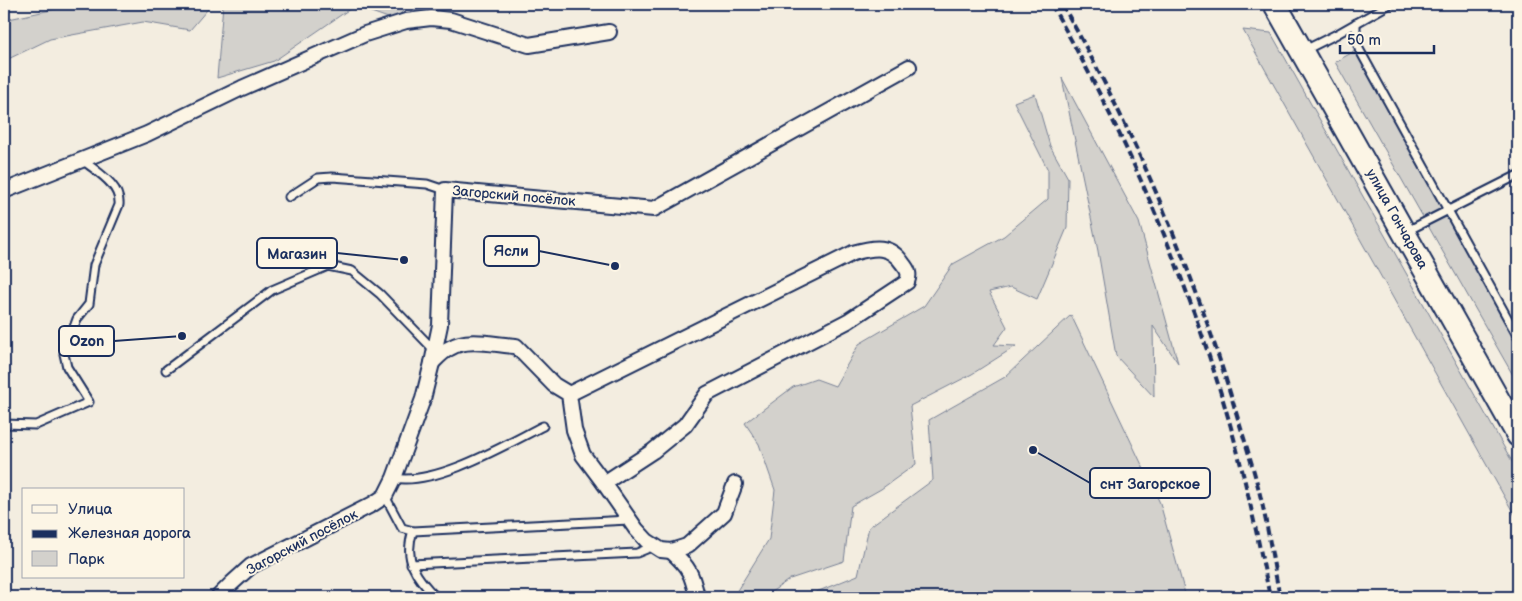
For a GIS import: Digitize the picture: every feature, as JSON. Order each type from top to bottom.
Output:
[{"type":"main road","name":"улица Гончарова","points":[[1275,4],[1518,435]]},
{"type":"street","points":[[4,191],[147,134],[242,88],[365,34],[406,20],[431,18],[451,20],[516,42],[529,44],[610,32]]},
{"type":"street","name":"Загорский посёлок","points":[[218,597],[251,566],[373,504],[385,496],[394,478],[423,399],[440,325],[445,190],[654,209],[908,67]]},
{"type":"street","points":[[569,394],[853,253],[868,248],[882,248],[895,253],[908,271],[909,277],[907,282],[848,321],[707,394],[685,425],[653,451],[604,483]]},
{"type":"street","points":[[433,357],[460,344],[516,346],[554,385],[569,394]]},
{"type":"street","points":[[569,394],[574,430],[583,455],[647,542],[661,550],[671,551],[687,546],[724,513],[735,484]]},
{"type":"street","points":[[671,551],[684,562],[693,579],[697,597]]},
{"type":"lane","points":[[1302,52],[1390,4]]},
{"type":"lane","points":[[1356,23],[1360,49],[1518,337]]},
{"type":"lane","points":[[4,424],[36,425],[89,402],[67,367],[64,354],[77,319],[89,304],[94,265],[119,205],[120,197],[118,191],[84,160]]},
{"type":"lane","points":[[1404,232],[1518,175]]},
{"type":"lane","points":[[289,197],[318,178],[332,177],[427,184],[445,190]]},
{"type":"lane","points":[[166,370],[272,290],[328,266],[352,271],[380,294],[433,357]]},
{"type":"lane","points":[[394,478],[404,480],[421,478],[466,464],[543,426]]},
{"type":"lane","points":[[385,496],[402,528],[412,531],[630,520]]},
{"type":"lane","points":[[412,531],[409,541],[411,564],[421,583],[436,597]]},
{"type":"lane","points":[[411,564],[637,553],[654,546]]},
{"type":"green space","points":[[79,4],[212,4],[190,30],[143,22],[50,39],[4,61],[4,20]]},
{"type":"green space","points":[[223,4],[410,4],[394,20],[354,6],[274,61],[217,78]]},
{"type":"green space","points":[[1243,30],[1271,33],[1518,472],[1518,521]]},
{"type":"green space","points":[[1355,51],[1518,341],[1518,384],[1335,62]]},
{"type":"green space","points":[[1062,78],[1139,222],[1178,363],[1153,326],[1154,397],[1116,356],[1098,251]]},
{"type":"green space","points":[[1035,94],[1050,146],[1068,178],[1067,228],[1037,299],[1011,287],[989,292],[1007,327],[994,345],[1016,346],[972,374],[910,406],[916,464],[881,489],[851,506],[844,561],[790,579],[764,597],[733,597],[769,539],[775,490],[759,444],[745,423],[793,387],[816,379],[835,386],[859,344],[924,306],[953,264],[1004,236],[1048,199],[1048,170],[1014,102]]},
{"type":"green space","points":[[1071,315],[1160,503],[1186,597],[804,597],[858,575],[869,527],[933,480],[929,420],[1005,377]]},
{"type":"railway","points":[[1051,4],[1079,54],[1130,156],[1175,262],[1195,315],[1236,445],[1270,597]]},
{"type":"railway","points":[[1062,4],[1113,99],[1136,148],[1198,297],[1216,348],[1257,484],[1280,597]]},
{"type":"place","name":"Магазин","points":[[404,260]]},
{"type":"place","name":"Ясли","points":[[615,266]]},
{"type":"place","name":"Ozon","points":[[182,336]]},
{"type":"place","name":"снт Загорское","points":[[1033,450]]}]
